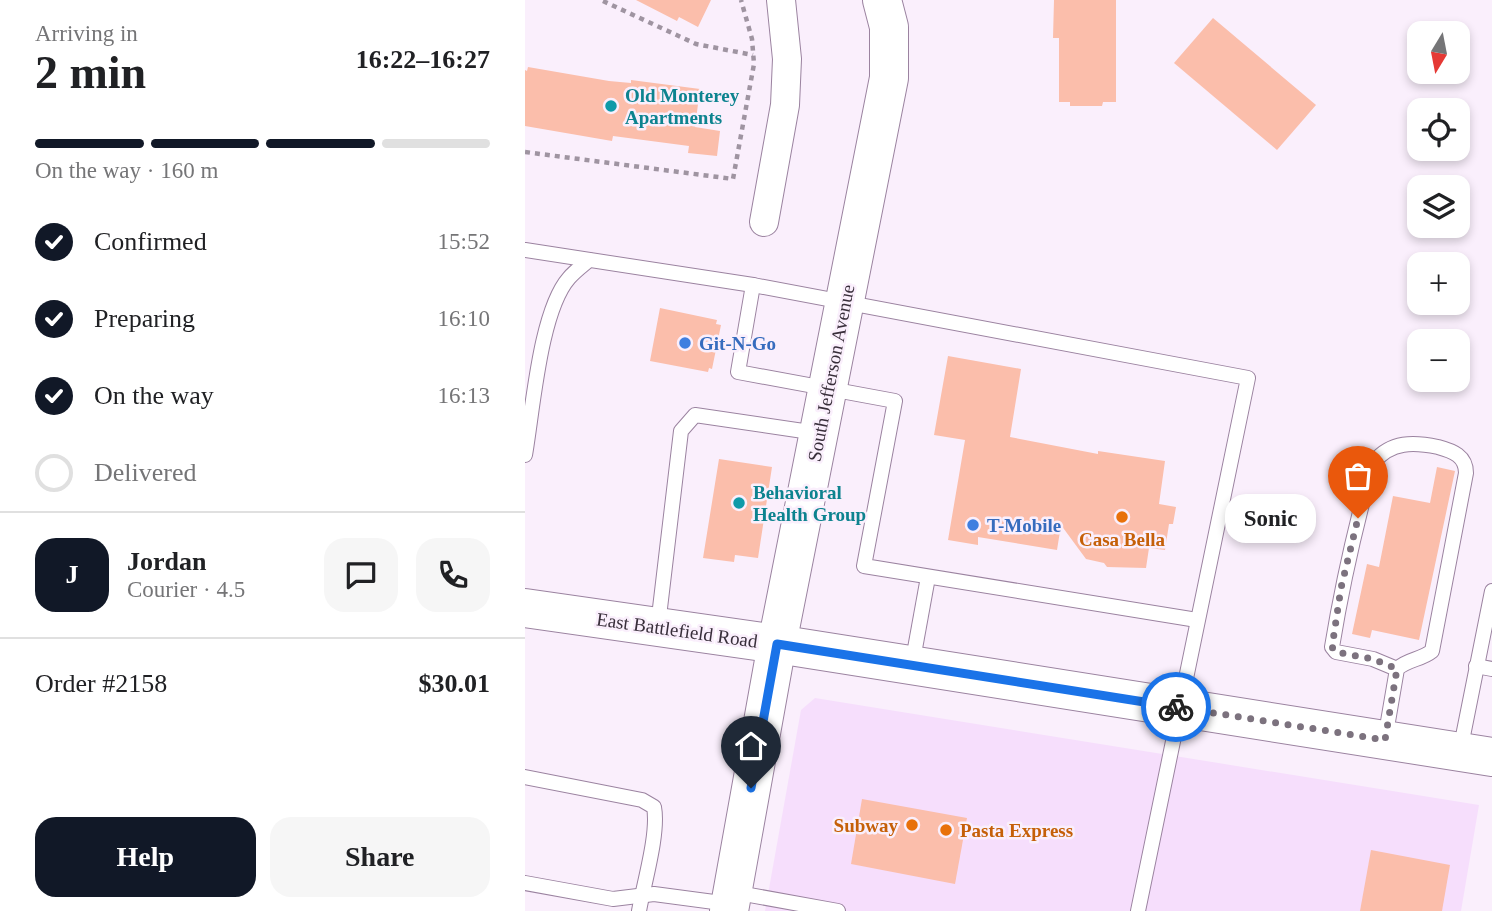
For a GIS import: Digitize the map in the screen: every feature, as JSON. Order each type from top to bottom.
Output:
[{"type":"main road","name":"South Jefferson Avenue","points":[[731,902],[777,644],[889,78],[890,27],[882,0]]},
{"type":"main road","name":"East Battlefield Road","points":[[525,608],[777,644],[1476,755]]},
{"type":"street","points":[[764,222],[785,105],[787,59],[781,0]]},
{"type":"lane","points":[[525,250],[753,285],[1248,378],[1138,911]]},
{"type":"lane","points":[[525,455],[548,319],[569,278],[589,260]]},
{"type":"lane","points":[[753,285],[738,372],[895,401],[864,566],[1197,620]]},
{"type":"lane","points":[[657,627],[681,431],[695,415],[819,433]]},
{"type":"lane","points":[[1385,740],[1397,669],[1404,663],[1427,656],[1432,651],[1466,473],[1466,465],[1460,456],[1449,450],[1412,443],[1392,447],[1372,465],[1341,588],[1332,647],[1336,652],[1373,659],[1397,669]]},
{"type":"lane","points":[[912,665],[928,577]]},
{"type":"lane","points":[[1476,755],[1476,666],[1492,592]]},
{"type":"lane","points":[[1476,666],[1492,669]]},
{"type":"lane","points":[[525,777],[642,800],[654,807],[654,832],[639,911]]},
{"type":"lane","points":[[525,883],[613,899],[672,895],[838,911]]},
{"type":"path","points":[[525,152],[733,178],[751,88],[753,55],[752,39],[741,0]]},
{"type":"path","points":[[603,1],[695,44],[753,55]]},
{"type":"shaded area","points":[[815,698],[1479,805],[1461,911],[765,911],[801,710]]},
{"type":"building","name":"Old Monterey Apartments","points":[[636,0],[711,0],[698,27],[679,17],[677,21]]},
{"type":"building","points":[[1054,0],[1116,0],[1116,102],[1103,102],[1102,106],[1070,106],[1070,102],[1059,102],[1059,38],[1053,38]]},
{"type":"building","points":[[1213,18],[1316,105],[1277,150],[1174,63]]},
{"type":"building","name":"Old Monterey Apartments","points":[[528,67],[609,81],[631,83],[631,80],[700,89],[695,127],[720,131],[717,156],[688,153],[689,146],[613,136],[612,141],[525,126],[525,70],[527,71]]},
{"type":"building","name":"Git-N-Go","points":[[660,308],[717,320],[716,324],[721,325],[712,369],[709,368],[708,372],[650,361]]},
{"type":"building","points":[[948,356],[1021,369],[1010,437],[1098,454],[1098,451],[1165,461],[1159,504],[1176,507],[1173,524],[1169,524],[1165,550],[1149,548],[1146,568],[1107,567],[1104,563],[1086,559],[1061,525],[1057,550],[978,537],[978,545],[948,540],[965,440],[934,435]]},
{"type":"building","name":"Behavioral Health Group","points":[[719,459],[772,467],[758,558],[735,555],[734,562],[703,558]]},
{"type":"building","points":[[1437,467],[1455,471],[1419,640],[1372,630],[1370,638],[1352,634],[1367,564],[1379,567],[1393,496],[1430,503]]},
{"type":"building","points":[[862,799],[967,818],[955,884],[851,864]]},
{"type":"building","points":[[1371,850],[1450,865],[1442,911],[1360,911]]},
{"type":"way so far","points":[[1176,707],[1385,740],[1397,669],[1373,659],[1347,656],[1336,652],[1332,647],[1341,588],[1358,518]]},
{"type":"place","name":"Old Monterey Apartments","points":[[611,106]]},
{"type":"place","name":"Git-N-Go","points":[[685,343]]},
{"type":"place","name":"Behavioral Health Group","points":[[739,503]]},
{"type":"place","name":"Casa Bella","points":[[1122,517]]},
{"type":"place","name":"Sonic","points":[[1358,518]]},
{"type":"place","name":"T-Mobile","points":[[973,525]]},
{"type":"place","name":"Subway","points":[[912,825]]},
{"type":"place","name":"Pasta Express","points":[[946,830]]},
{"type":"route","points":[[751,788],[777,644],[1176,707]]}]
